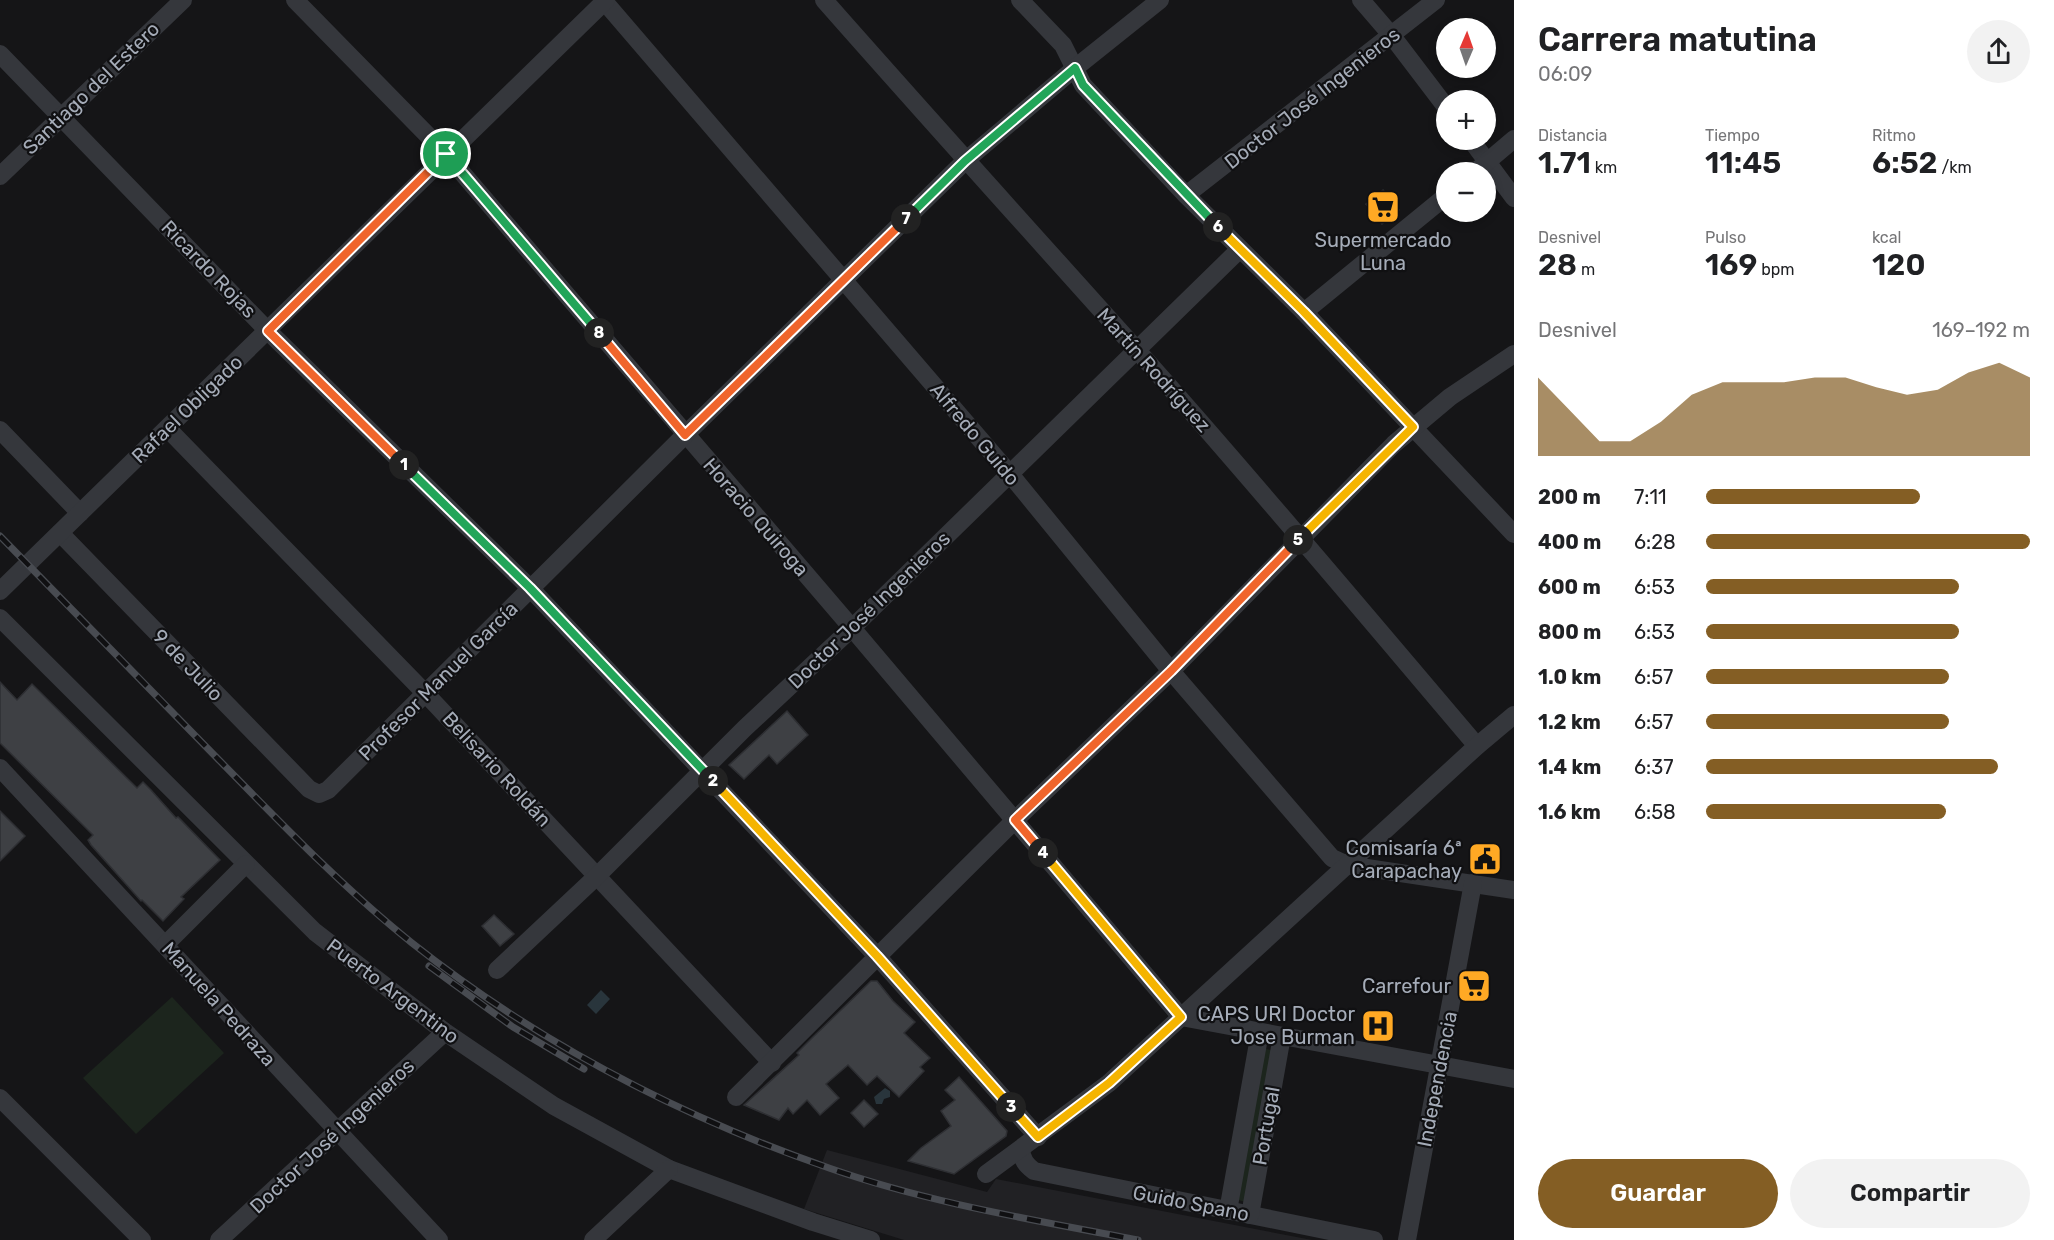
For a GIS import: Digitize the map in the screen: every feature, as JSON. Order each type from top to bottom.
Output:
[{"type":"street","name":"Santiago del Estero","points":[[0,177],[183,0]]},
{"type":"street","name":"Horacio Quiroga","points":[[295,0],[446,154],[1181,1017]]},
{"type":"street","name":"Rafael Obligado","points":[[0,591],[604,0]]},
{"type":"street","name":"Alfredo Guido","points":[[604,0],[1010,474],[1171,671],[1332,858],[1347,865]]},
{"type":"street","name":"Martín Rodríguez","points":[[824,0],[965,161],[1137,350],[1300,537],[1477,746]]},
{"type":"street","points":[[1020,0],[1063,45],[1083,85],[1186,195],[1304,312],[1514,534]]},
{"type":"street","name":"Profesor Manuel García","points":[[319,794],[328,790],[426,694],[530,588],[965,161],[1160,0]]},
{"type":"street","points":[[1361,0],[1436,94]]},
{"type":"street","name":"Doctor José Ingenieros","points":[[1186,195],[1436,0]]},
{"type":"street","name":"Ricardo Rojas","points":[[0,54],[268,331],[530,588],[877,956],[1038,1137]]},
{"type":"street","points":[[1487,162],[1514,139]]},
{"type":"street","points":[[1496,181],[1514,198]]},
{"type":"street","points":[[1304,312],[1436,204]]},
{"type":"street","name":"Doctor José Ingenieros","points":[[497,970],[597,876],[745,728],[852,628],[1240,249]]},
{"type":"street","points":[[736,1097],[1015,820],[1171,671],[1300,537],[1413,427],[1450,397],[1514,354]]},
{"type":"street","name":"Belisario Roldán","points":[[168,429],[426,694],[772,1063]]},
{"type":"street","points":[[0,430],[80,513]]},
{"type":"street","name":"9 de Julio","points":[[60,533],[309,789],[319,794]]},
{"type":"street","name":"Puerto Argentino","points":[[0,618],[315,932],[445,1032],[554,1106],[669,1169],[813,1222],[871,1240]]},
{"type":"street","points":[[986,1174],[1109,1083],[1477,746],[1514,715]]},
{"type":"street","name":"Manuela Pedraza","points":[[0,768],[439,1240]]},
{"type":"street","points":[[165,945],[246,864]]},
{"type":"street","points":[[1347,865],[1514,890]]},
{"type":"street","name":"Independencia","points":[[1407,1240],[1473,883]]},
{"type":"street","points":[[1181,1017],[1514,1079]]},
{"type":"street","name":"Doctor José Ingenieros","points":[[219,1240],[445,1032]]},
{"type":"street","name":"Portugal","points":[[1228,1211],[1260,1032]]},
{"type":"street","name":"Portugal","points":[[1250,1215],[1282,1036]]},
{"type":"street","points":[[0,1098],[141,1240]]},
{"type":"street","name":"Guido Spano","points":[[1021,1149],[1026,1165],[1034,1171],[1374,1240]]},
{"type":"street","points":[[593,1240],[669,1169]]},
{"type":"shaded area","points":[[601,990],[610,999],[596,1014],[587,1005]]},
{"type":"shaded area","points":[[172,997],[224,1053],[136,1134],[83,1078]]},
{"type":"shaded area","points":[[1261,1048],[1275,1051],[1249,1203],[1235,1199]]},
{"type":"shaded area","points":[[885,1088],[890,1091],[890,1097],[884,1099],[882,1104],[876,1104],[874,1097]]},
{"type":"shaded area","points":[[827,1150],[987,1192],[996,1179],[1312,1240],[904,1240],[804,1209]]},
{"type":"building","name":"Supermercado Luna","points":[[1383,190],[1399,210],[1382,224],[1366,204]]},
{"type":"building","points":[[0,682],[17,700],[32,684],[137,788],[143,782],[176,818],[178,817],[220,860],[181,897],[184,899],[163,921],[141,901],[91,845],[88,840],[93,835],[0,743]]},
{"type":"building","points":[[787,711],[808,735],[777,764],[769,755],[744,779],[729,765]]},
{"type":"building","points":[[0,811],[25,836],[0,861]]},
{"type":"building","points":[[494,915],[514,934],[500,946],[482,926]]},
{"type":"building","points":[[871,981],[877,981],[893,1001],[915,1022],[904,1033],[930,1058],[920,1067],[924,1071],[899,1097],[877,1076],[867,1085],[848,1065],[826,1084],[839,1098],[820,1115],[807,1100],[793,1114],[788,1108],[779,1120],[744,1105],[799,1055],[797,1053]]},
{"type":"building","points":[[959,1077],[1007,1131],[1006,1136],[954,1174],[908,1161],[921,1148],[951,1126],[941,1111],[955,1100],[945,1090]]},
{"type":"building","points":[[864,1100],[878,1114],[864,1127],[851,1113]]},
{"type":"railway","points":[[0,536],[264,806],[386,922],[460,979],[559,1044],[611,1073],[718,1125],[829,1168],[943,1201],[1138,1240]]},
{"type":"railway","points":[[429,966],[513,1027],[584,1069]]},
{"type":"place","name":"Supermercado Luna","points":[[1383,207]]},
{"type":"place","name":"Comisaría 6ª Carapachay","points":[[1485,859]]},
{"type":"place","name":"Carrefour","points":[[1474,986]]},
{"type":"place","name":"CAPS URI Doctor Jose Burman","points":[[1378,1026]]},
{"type":"route","points":[[1075,68],[1083,85],[1186,195],[1304,312],[1413,427],[1300,537],[1171,671],[1015,820],[1181,1017],[1109,1083],[1038,1137],[877,956],[530,588],[268,331],[446,154],[685,435],[965,161],[1075,68]]}]
